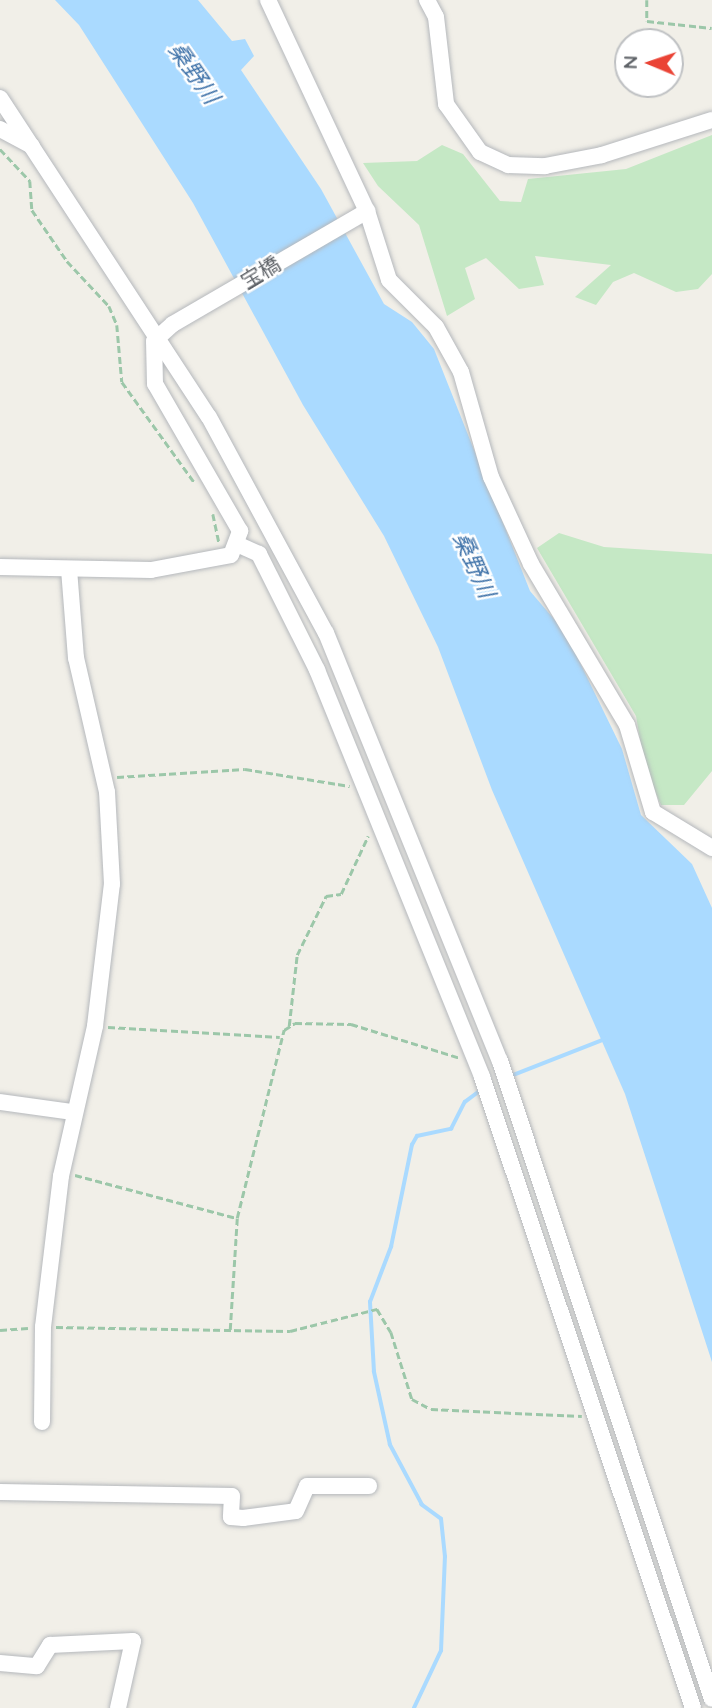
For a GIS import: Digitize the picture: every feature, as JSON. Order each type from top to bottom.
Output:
[{"type":"street","points":[[268,0],[367,211],[389,280],[436,327],[461,373],[491,477],[531,564],[627,725],[653,812],[712,848]]},
{"type":"street","points":[[427,0],[436,18],[446,104],[480,152],[508,165],[545,166],[602,155],[712,120]]},
{"type":"street","points":[[0,98],[154,341],[209,417],[326,633],[384,768],[500,1061],[712,1699]]},
{"type":"street","points":[[0,129],[32,146]]},
{"type":"street","name":"宝橋","points":[[154,341],[173,324],[367,211]]},
{"type":"street","points":[[154,341],[155,384],[230,512],[239,545]]},
{"type":"street","points":[[0,567],[150,570],[223,557],[239,545]]},
{"type":"street","points":[[239,545],[259,554],[367,789],[474,1057],[693,1708]]},
{"type":"street","points":[[42,1422],[43,1327],[61,1176],[72,1112],[95,1026],[112,884],[102,778],[76,658],[69,570]]},
{"type":"street","points":[[0,1102],[72,1112]]},
{"type":"street","points":[[0,1492],[232,1496],[231,1517],[243,1518],[296,1511],[307,1486],[369,1486]]},
{"type":"street","points":[[0,1663],[37,1666],[50,1645],[133,1641],[118,1708]]},
{"type":"path","points":[[647,0],[647,21],[712,28]]},
{"type":"path","points":[[0,149],[30,181],[32,209],[67,261],[109,306],[117,325],[122,382],[198,487]]},
{"type":"path","points":[[209,504],[223,557]]},
{"type":"path","points":[[102,778],[245,769],[367,789]]},
{"type":"path","points":[[230,1330],[237,1217],[280,1037],[289,1026],[298,956],[326,896],[341,894],[378,816]]},
{"type":"path","points":[[289,1026],[351,1024],[474,1057]]},
{"type":"path","points":[[95,1026],[280,1037]]},
{"type":"path","points":[[61,1176],[122,1190],[129,1185],[237,1217]]},
{"type":"path","points":[[0,1330],[43,1327],[290,1331],[377,1309],[391,1332],[412,1399],[431,1409],[594,1413]]},
{"type":"green space","points":[[712,135],[712,274],[698,289],[676,292],[634,273],[613,282],[596,305],[575,297],[611,265],[535,256],[544,285],[519,289],[486,258],[465,268],[475,299],[447,316],[419,225],[378,186],[363,163],[417,161],[442,145],[463,154],[500,201],[521,202],[528,179],[626,169]]},
{"type":"green space","points":[[559,533],[604,547],[712,554],[712,771],[684,805],[661,805],[645,768],[636,716],[537,548]]},
{"type":"water","name":"桑野川","points":[[55,0],[198,0],[232,41],[245,39],[254,56],[241,70],[321,189],[384,304],[412,322],[434,349],[530,591],[565,632],[622,749],[641,815],[692,864],[712,908],[712,1362],[625,1094],[492,790],[438,647],[384,536],[303,405],[193,203],[79,25]]},
{"type":"waterway","points":[[511,1076],[605,1039]]},
{"type":"waterway","points":[[414,1708],[441,1651],[445,1557],[441,1519],[422,1505],[390,1445],[374,1372],[370,1302],[391,1247],[412,1145],[417,1136],[451,1129],[465,1102],[482,1089]]}]
